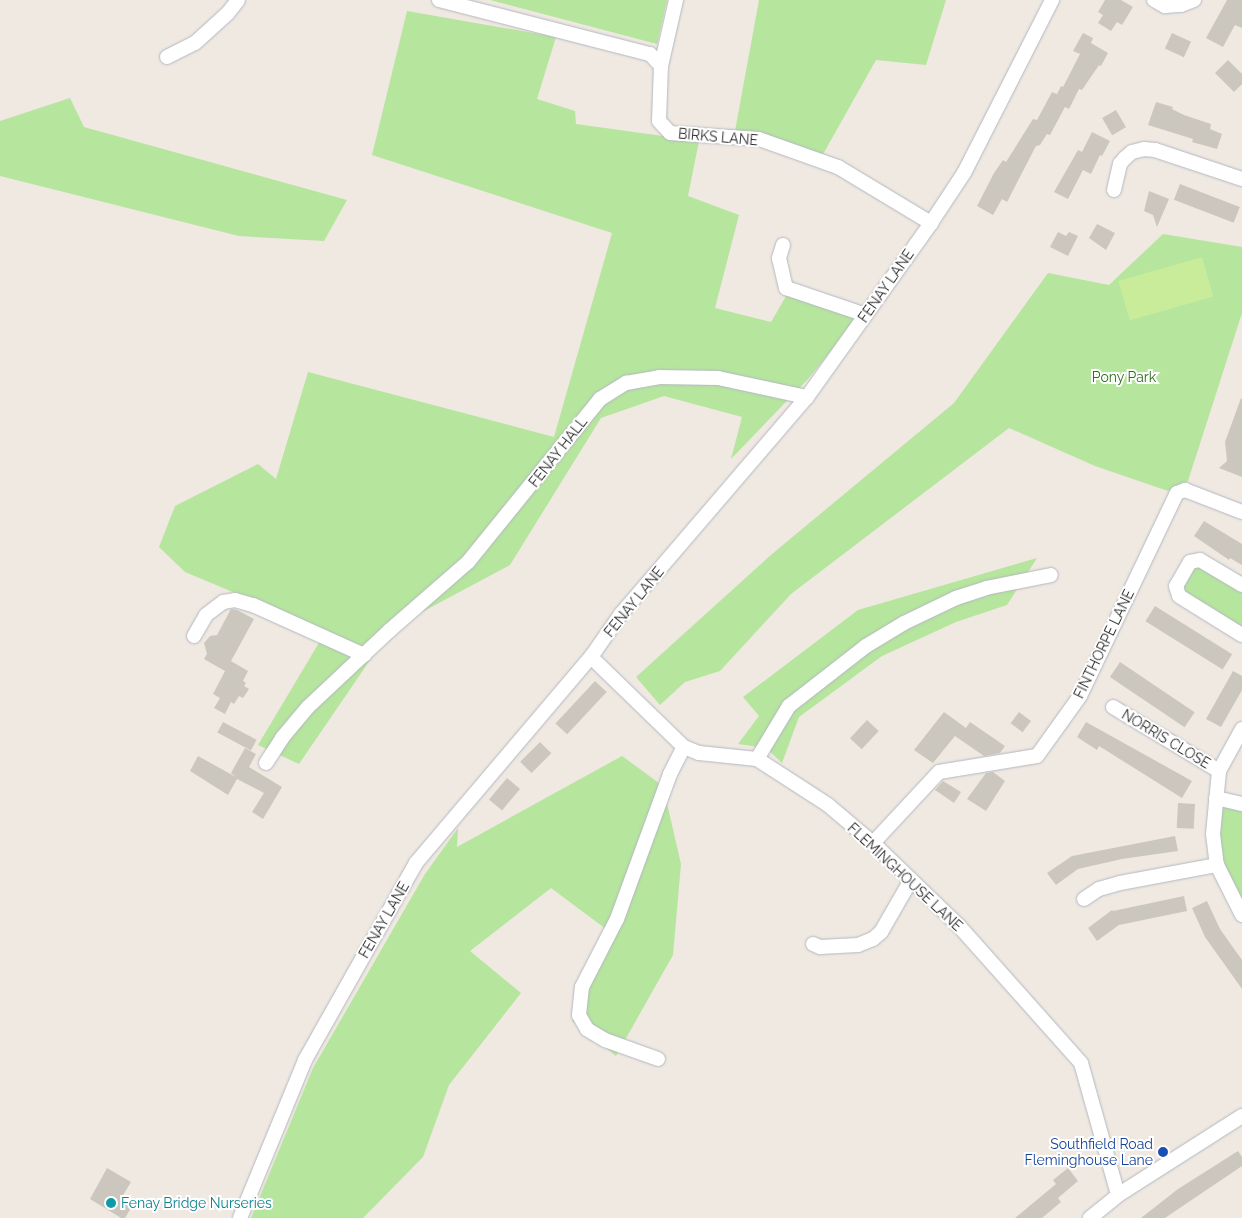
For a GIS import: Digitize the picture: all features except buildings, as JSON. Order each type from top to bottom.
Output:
[{"type":"street","points":[[168,57],[194,43],[228,13],[238,0]]},
{"type":"street","points":[[439,0],[650,54],[661,66]]},
{"type":"street","name":"BIRKS LANE","points":[[676,0],[661,66],[658,121],[670,133],[759,139],[768,142],[838,167],[931,223]]},
{"type":"street","name":"FENAY LANE","points":[[240,1218],[304,1060],[416,863],[591,658],[622,614],[807,397],[931,223],[964,173],[1052,0]]},
{"type":"street","points":[[1154,0],[1165,6],[1181,5],[1194,0]]},
{"type":"street","points":[[1114,190],[1120,164],[1132,152],[1144,150],[1155,150],[1242,179]]},
{"type":"street","points":[[783,245],[779,258],[786,288],[866,315]]},
{"type":"street","name":"FENAY HALL","points":[[266,762],[282,738],[308,707],[468,562],[600,398],[626,383],[659,377],[718,378],[807,397]]},
{"type":"street","name":"FINTHORPE LANE","points":[[873,844],[940,772],[1038,756],[1080,696],[1177,493],[1185,490],[1242,512]]},
{"type":"street","points":[[1242,585],[1200,560],[1190,562],[1176,586],[1179,596],[1242,635]]},
{"type":"street","points":[[756,759],[789,706],[866,646],[904,623],[956,598],[986,588],[1051,575]]},
{"type":"street","points":[[194,636],[206,615],[223,602],[235,600],[253,605],[364,655]]},
{"type":"street","name":"FLEMINGHOUSE LANE","points":[[591,658],[684,747],[699,753],[756,759],[828,805],[873,844],[959,926],[1081,1063],[1118,1195]]},
{"type":"street","name":"NORRIS CLOSE","points":[[1113,707],[1219,771]]},
{"type":"street","points":[[1242,729],[1219,771],[1213,834],[1217,865],[1234,903],[1242,915]]},
{"type":"street","points":[[658,1059],[605,1040],[587,1029],[579,1015],[582,987],[617,918],[670,774],[684,747]]},
{"type":"street","points":[[1216,798],[1242,804]]},
{"type":"street","points":[[1084,899],[1100,889],[1120,883],[1217,865]]},
{"type":"street","points":[[813,944],[820,947],[858,945],[873,939],[881,932],[911,880]]},
{"type":"street","points":[[1090,1218],[1118,1195],[1242,1116]]},
{"type":"green space","points":[[490,0],[667,0],[657,44]]},
{"type":"green space","points":[[759,0],[946,0],[926,65],[876,60],[822,156],[735,131]]},
{"type":"green space","points":[[407,11],[556,37],[537,99],[575,111],[576,124],[699,141],[688,196],[739,215],[715,308],[771,322],[789,291],[862,313],[808,379],[731,459],[742,417],[664,396],[601,418],[510,565],[392,628],[299,764],[258,745],[326,631],[185,572],[159,547],[175,506],[258,464],[276,479],[308,372],[554,437],[612,233],[372,155]]},
{"type":"green space","points":[[70,98],[84,127],[347,200],[324,241],[239,236],[0,176],[0,121]]},
{"type":"green space","name":"Pony Park","points":[[1163,234],[1242,247],[1242,313],[1188,481],[1168,491],[1095,466],[1009,428],[791,594],[720,671],[685,682],[660,705],[636,677],[772,554],[954,403],[1048,273],[1109,285]]},
{"type":"green space","points":[[1202,257],[1213,296],[1130,320],[1118,281]]},
{"type":"green space","points":[[1037,558],[1007,605],[956,622],[882,656],[799,717],[782,763],[766,748],[738,744],[759,716],[743,697],[858,610]]},
{"type":"green space","points":[[1190,562],[1242,585],[1242,635],[1179,596]]},
{"type":"green space","points":[[622,756],[663,786],[681,864],[673,955],[616,1056],[572,1021],[614,935],[551,888],[470,951],[521,993],[449,1085],[423,1157],[363,1218],[251,1218],[313,1068],[425,874],[458,828],[457,847]]},
{"type":"green space","points":[[1216,798],[1242,804],[1242,915],[1217,865]]},
{"type":"place","name":"Southfield Road Fleminghouse Lane","points":[[1163,1152]]},
{"type":"place","name":"Fenay Bridge Nurseries","points":[[111,1203]]}]
